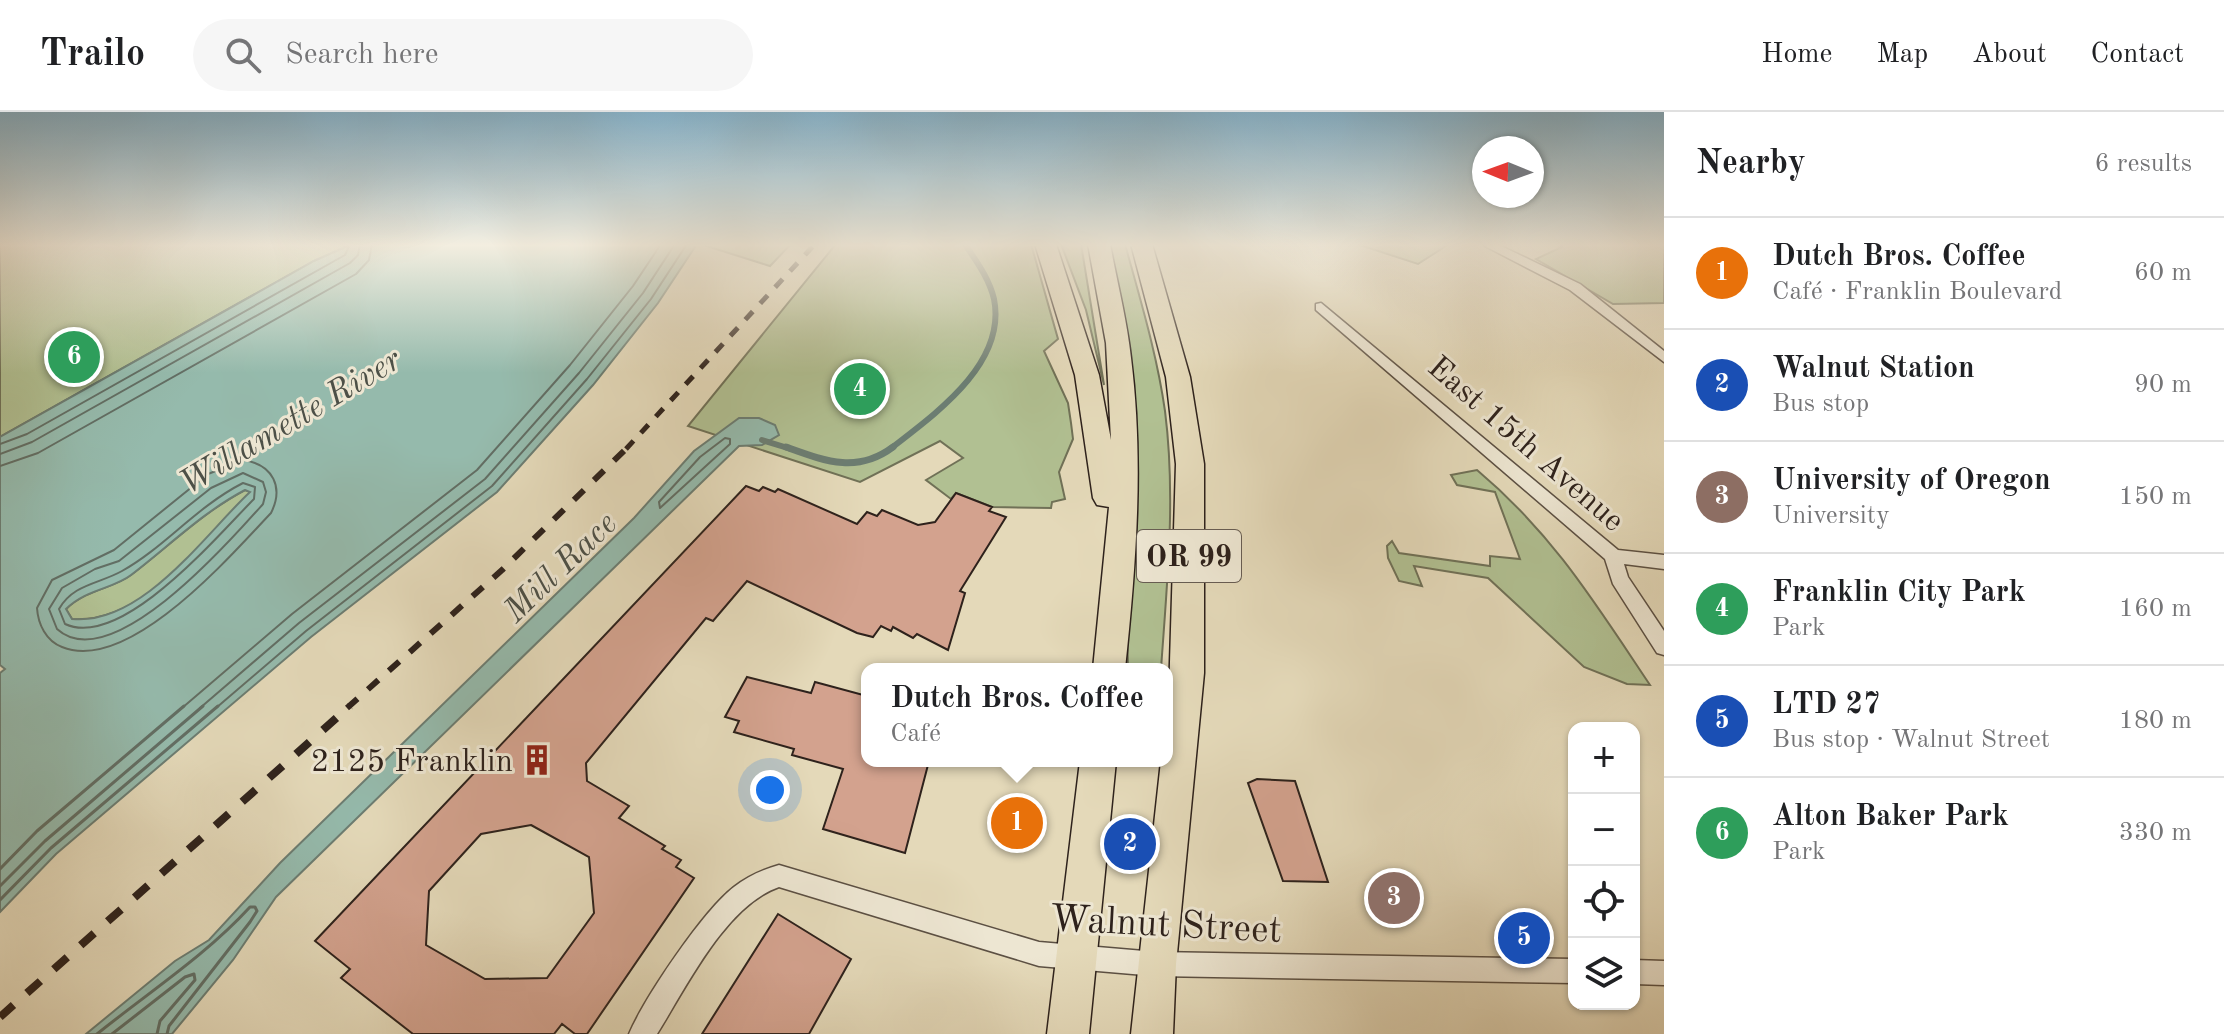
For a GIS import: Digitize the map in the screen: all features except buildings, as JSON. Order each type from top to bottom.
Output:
[{"type":"main road","name":"OR 99","points":[[1059,287],[1087,375],[1101,447],[1117,602],[1110,663]]},
{"type":"main road","points":[[1106,287],[1121,374],[1124,423],[1117,602]]},
{"type":"main road","name":"OR 99","points":[[1152,1034],[1156,964],[1188,673],[1190,464],[1178,377],[1153,287]]},
{"type":"main road","points":[[1068,1034],[1097,767]]},
{"type":"street","points":[[1575,287],[1664,358]]},
{"type":"street","name":"East 15th Avenue","points":[[1321,307],[1613,556],[1619,579],[1664,647]]},
{"type":"street","points":[[1613,556],[1664,562]]},
{"type":"street","name":"Walnut Street","points":[[642,1034],[724,912],[743,891],[764,877],[796,878],[1039,954],[1156,964],[1568,971]]},
{"type":"street","points":[[1640,972],[1664,973]]},
{"type":"shaded area","points":[[0,287],[268,287],[0,437]]},
{"type":"shaded area","points":[[801,287],[1043,287],[1058,339],[1044,351],[1068,403],[1073,439],[1059,472],[1065,499],[1052,502],[1051,508],[992,507],[956,493],[951,499],[926,480],[963,458],[940,441],[860,482],[688,426]]},
{"type":"shaded area","points":[[1077,287],[1088,287],[1104,385]]},
{"type":"shaded area","points":[[1116,287],[1137,287],[1165,411],[1170,508],[1161,663],[1128,663],[1120,308]]},
{"type":"shaded area","points":[[1584,287],[1664,287],[1664,303],[1613,304]]},
{"type":"shaded area","points":[[1477,470],[1551,545],[1650,685],[1627,684],[1584,667],[1488,578],[1414,566],[1422,586],[1399,581],[1388,558],[1387,546],[1392,541],[1399,553],[1490,566],[1490,556],[1520,559],[1495,492],[1457,485],[1451,475]]},
{"type":"shaded area","points":[[245,490],[251,492],[172,574],[149,593],[99,617],[72,619],[66,609],[74,602],[131,575],[200,519]]},
{"type":"water","name":"Willamette River","points":[[268,287],[669,287],[593,385],[497,492],[311,637],[56,854],[0,912],[0,673],[5,669],[0,665],[0,437]],"holes":[[[245,490],[250,492],[147,593],[123,608],[98,617],[72,619],[66,609],[91,593],[124,580],[215,508]]]},
{"type":"water","points":[[739,418],[759,418],[775,425],[779,435],[762,445],[739,446],[276,897],[233,960],[172,1034],[86,1034],[175,961],[209,940],[280,863],[634,518],[694,451]]},
{"type":"waterway","name":"Mill Race","points":[[891,448],[946,403],[979,366],[990,345],[995,323],[990,287]]},
{"type":"waterway","name":"Mill Race","points":[[762,440],[791,449]]},
{"type":"waterway","name":"Mill Race","points":[[786,447],[814,457],[854,463],[891,448]]},
{"type":"railway","points":[[626,449],[775,287]]},
{"type":"railway","points":[[347,708],[502,570],[626,449]]},
{"type":"railway","points":[[0,1017],[350,706]]},
{"type":"place","name":"Alton Baker Park","points":[[74,357]]},
{"type":"place","name":"Franklin City Park","points":[[860,389]]},
{"type":"place","name":"2125 Franklin","points":[[537,760]]},
{"type":"place","name":"Dutch Bros. Coffee","points":[[1017,823]]},
{"type":"place","name":"Walnut Station","points":[[1130,844]]},
{"type":"place","name":"University of Oregon","points":[[1394,898]]},
{"type":"place","name":"LTD 27","points":[[1524,938]]}]
